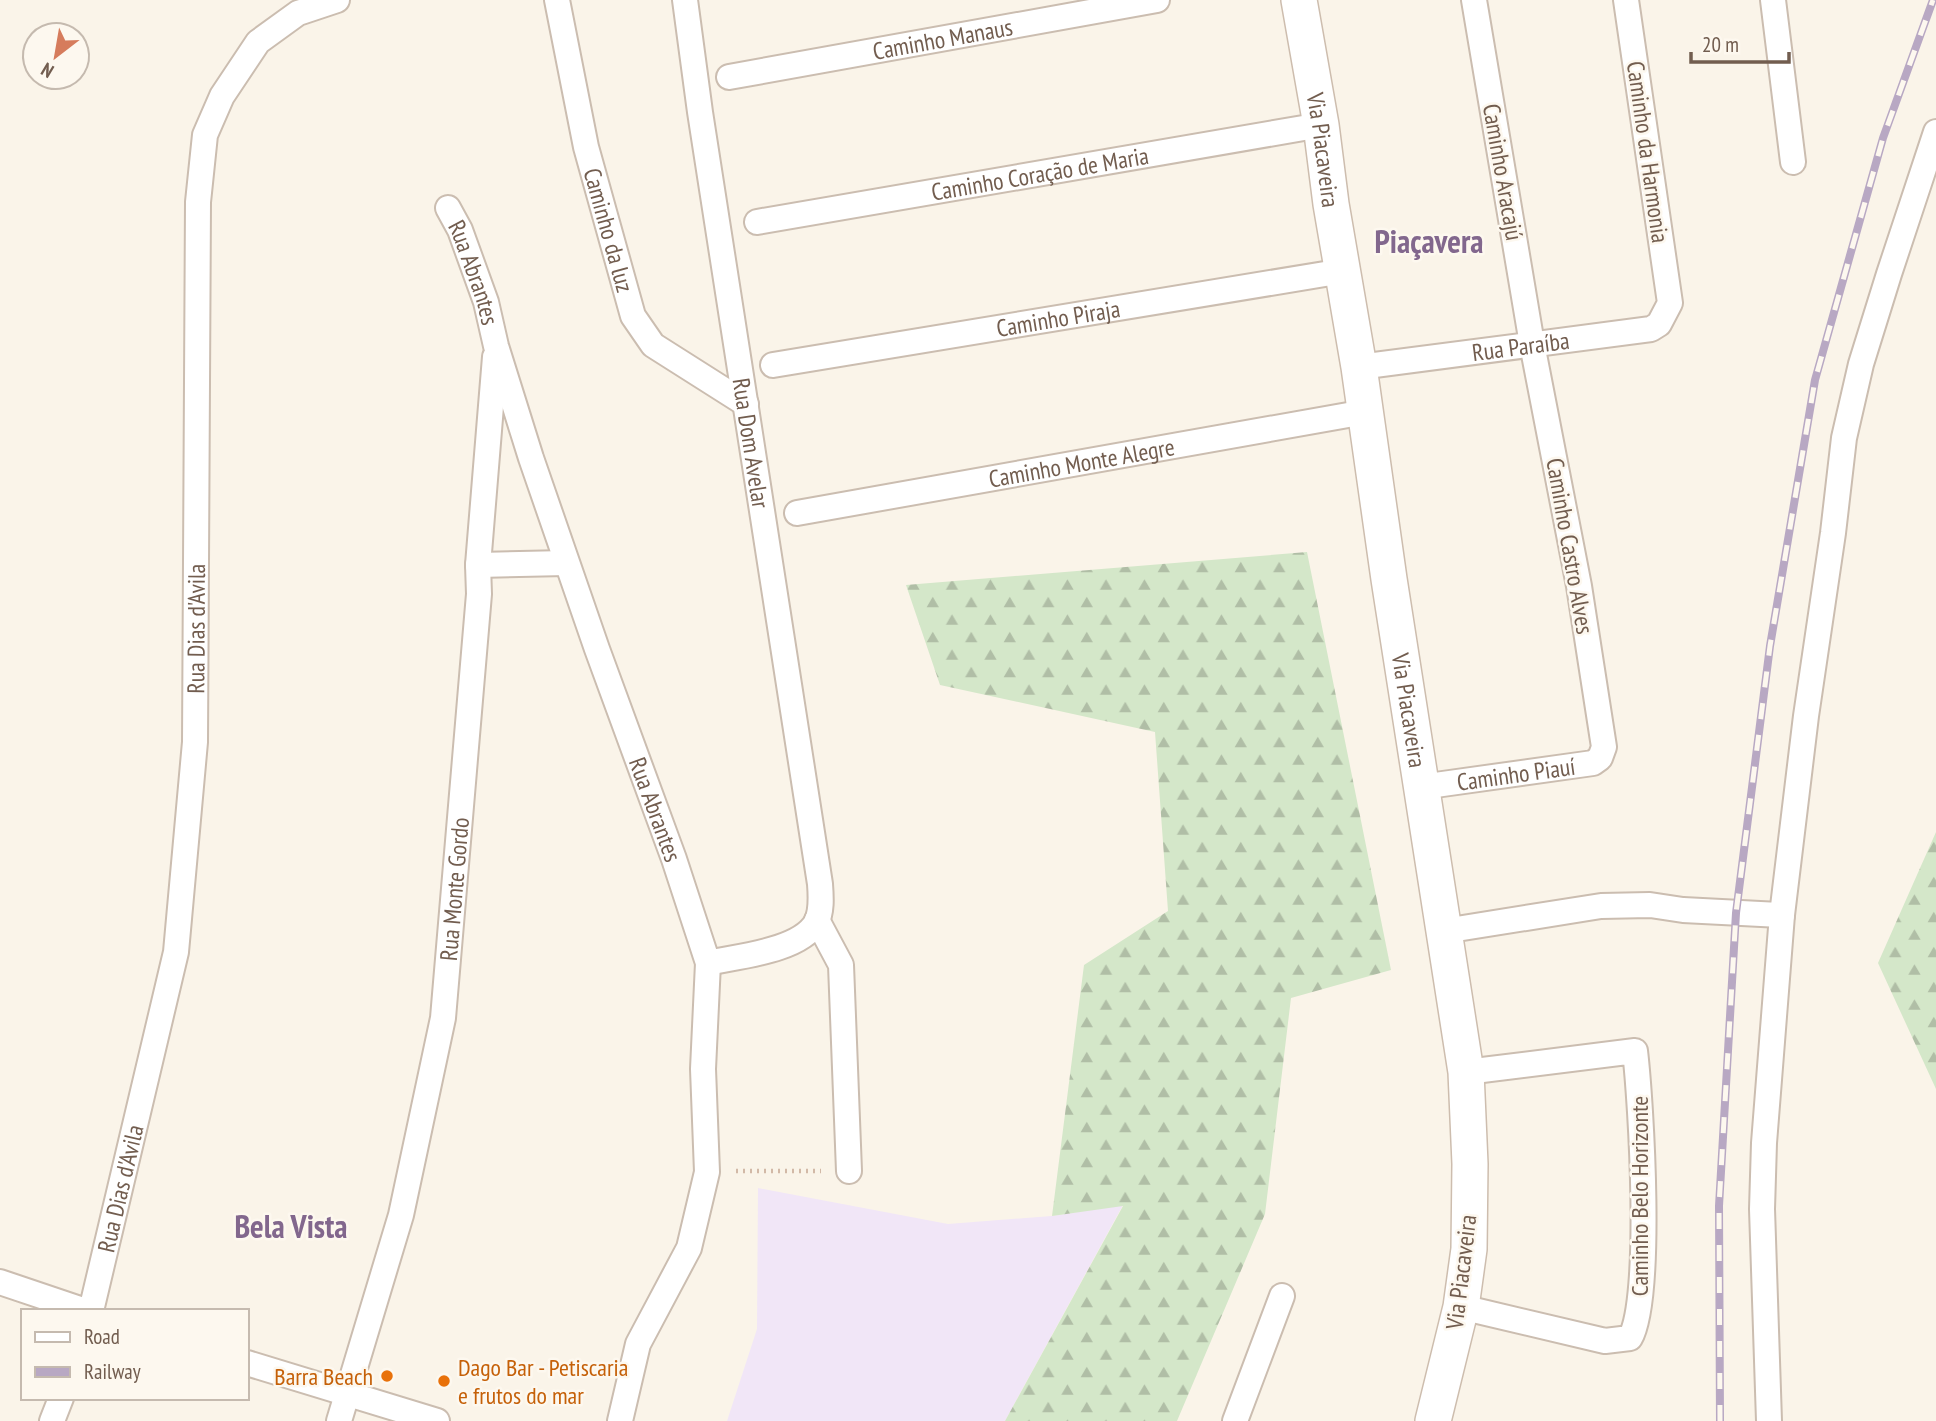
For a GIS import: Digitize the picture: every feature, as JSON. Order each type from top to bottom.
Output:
[{"type":"street","name":"Rua Dias d'Avila","points":[[88,1309],[176,952],[195,742],[198,202],[205,135],[222,96],[258,42],[298,13],[337,0]]},
{"type":"street","name":"Caminho da luz","points":[[557,0],[586,147],[633,316],[653,345],[746,404]]},
{"type":"street","name":"Rua Dom Avelar","points":[[685,0],[820,884],[821,902],[817,920]]},
{"type":"street","name":"Caminho Manaus","points":[[729,76],[1157,0]]},
{"type":"street","name":"Via Piacaveira","points":[[1298,0],[1321,125],[1331,204],[1359,367],[1466,1072],[1470,1164],[1469,1249],[1461,1307],[1433,1421]]},
{"type":"street","name":"Caminho Aracajú","points":[[1474,0],[1532,344]]},
{"type":"street","name":"Caminho da Harmonia","points":[[1626,0],[1670,303]]},
{"type":"street","points":[[1773,0],[1793,162]]},
{"type":"street","name":"Caminho Coração de Maria","points":[[757,222],[1321,125]]},
{"type":"street","points":[[1769,1421],[1762,1209],[1764,1143],[1782,915],[1806,716],[1844,438],[1861,364],[1888,274],[1936,132]]},
{"type":"street","name":"Rua Abrantes","points":[[448,208],[471,258],[486,302],[496,346],[566,563],[674,859],[708,963],[703,1069],[707,1171],[689,1248],[639,1344],[620,1421]]},
{"type":"street","name":"Caminho Piraja","points":[[773,365],[1343,271]]},
{"type":"street","name":"Rua Paraíba","points":[[1359,367],[1651,329],[1659,324],[1670,303]]},
{"type":"street","name":"Caminho Castro Alves","points":[[1532,344],[1579,586],[1604,747]]},
{"type":"street","name":"Rua Monte Gordo","points":[[339,1421],[401,1215],[443,1018],[479,594],[478,565],[496,346]]},
{"type":"street","name":"Caminho Monte Alegre","points":[[797,513],[1365,412]]},
{"type":"street","points":[[478,565],[566,563]]},
{"type":"street","name":"Caminho Piauí","points":[[1421,787],[1582,765],[1600,758],[1604,747]]},
{"type":"street","points":[[1444,931],[1601,906],[1650,905],[1683,910],[1782,915]]},
{"type":"street","points":[[708,963],[790,944],[806,936],[817,920],[841,965],[849,1171]]},
{"type":"street","name":"Caminho Belo Horizonte","points":[[1461,1307],[1605,1340],[1630,1338],[1639,1306],[1642,1243],[1639,1089],[1635,1051],[1466,1072]]},
{"type":"street","points":[[0,1282],[82,1309]]},
{"type":"street","points":[[1235,1421],[1282,1296]]},
{"type":"street","points":[[248,1363],[436,1421]]},
{"type":"street","points":[[52,1421],[60,1400]]},
{"type":"path","points":[[707,1171],[849,1171]]},
{"type":"shaded area","points":[[758,1188],[948,1224],[1052,1216],[1123,1205],[1005,1421],[727,1421],[757,1329]]},
{"type":"green space","points":[[1307,552],[1391,970],[1291,998],[1265,1214],[1177,1421],[1005,1421],[1123,1206],[1052,1216],[1084,965],[1168,911],[1155,732],[940,685],[906,585]]},
{"type":"green space","points":[[1936,832],[1936,1089],[1878,963]]},
{"type":"railway","points":[[1720,1421],[1719,1206],[1736,913],[1770,646],[1815,380],[1883,138],[1933,0]]},
{"type":"place","name":"Barra Beach","points":[[387,1376]]},
{"type":"place","name":"Dago Bar - Petiscaria e frutos do mar","points":[[444,1381]]},
{"type":"district","name":"Piaçavera","points":[[1429,241]]},
{"type":"district","name":"Bela Vista","points":[[291,1226]]}]
